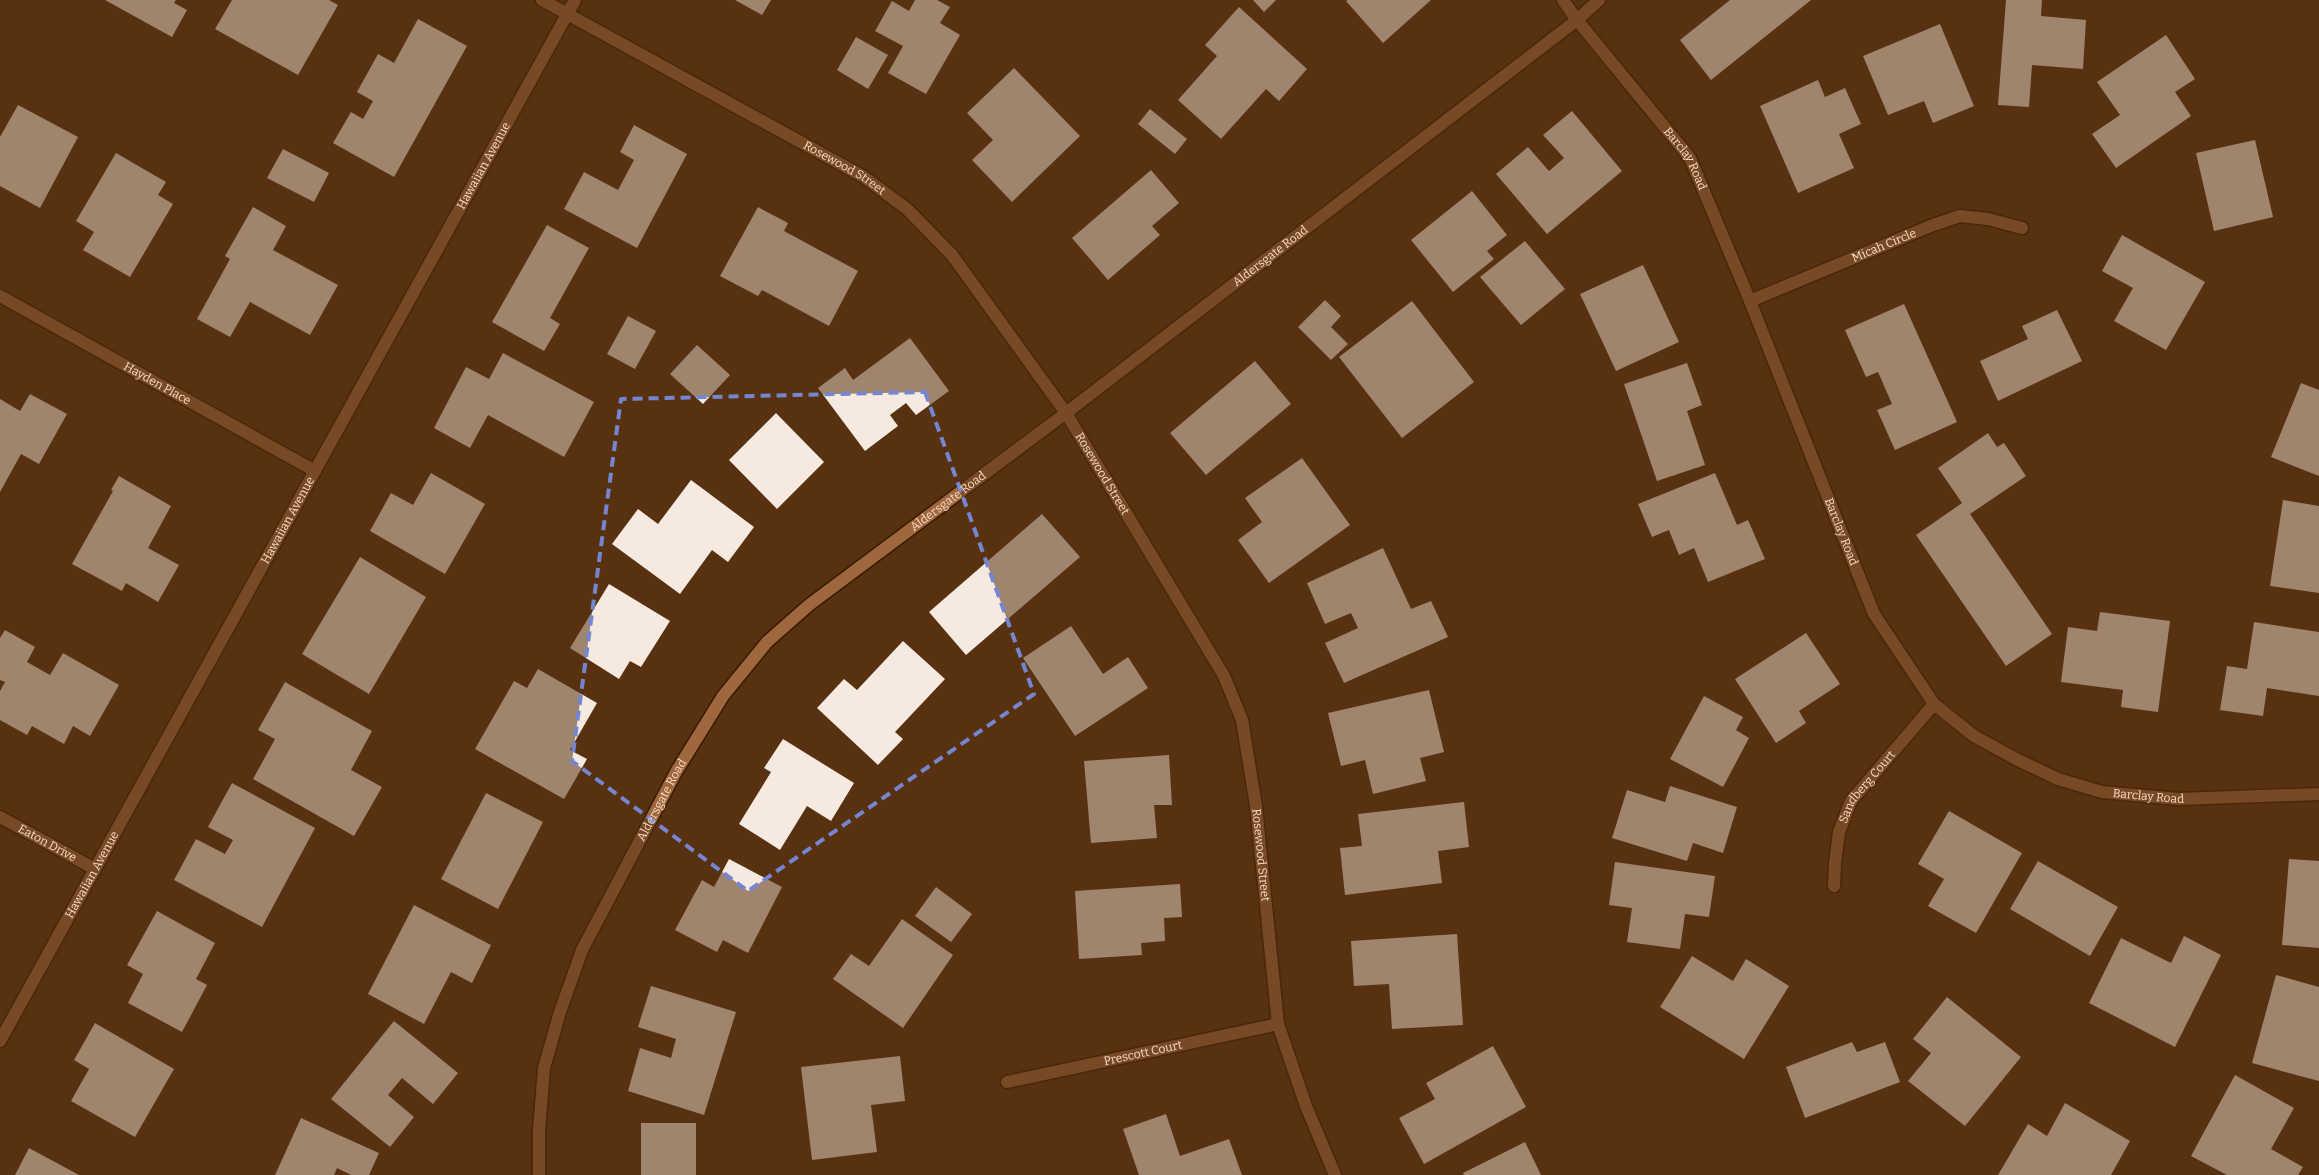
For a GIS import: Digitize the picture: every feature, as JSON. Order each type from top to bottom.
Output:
[{"type":"street","name":"Rosewood Street","points":[[542,0],[566,15],[864,177],[907,209],[952,255],[1066,413],[1224,676],[1242,720],[1256,806],[1278,1024],[1306,1106],[1335,1175]]},
{"type":"street","name":"Hawaiian Avenue","points":[[0,1041],[575,0]]},
{"type":"street","name":"Barclay Road","points":[[1563,0],[1577,20],[1690,158],[1750,301],[1874,614],[1934,704],[1974,736],[2018,760],[2058,779],[2102,792],[2179,799],[2319,794]]},
{"type":"street","name":"Aldersgate Road","points":[[539,1175],[539,1130],[544,1068],[560,1012],[582,950],[676,772],[723,696],[766,642],[809,605],[1066,413],[1577,20],[1599,0]]},
{"type":"street","name":"Micah Circle","points":[[1750,301],[1932,225],[1960,216],[1988,219],[2022,228]]},
{"type":"street","name":"Hayden Place","points":[[0,296],[315,471]]},
{"type":"street","name":"Sandberg Court","points":[[1834,886],[1834,863],[1839,832],[1851,801],[1934,704]]},
{"type":"street","name":"Eaton Drive","points":[[0,817],[95,869]]},
{"type":"street","name":"Prescott Court","points":[[1007,1082],[1278,1024]]},
{"type":"highlighted area","points":[[925,392],[1034,694],[748,891],[572,761],[621,399]]},
{"type":"building","points":[[105,0],[176,0],[174,3],[187,10],[172,37]]},
{"type":"building","points":[[232,0],[329,0],[338,5],[298,75],[215,29]]},
{"type":"building","points":[[735,0],[771,0],[762,15]]},
{"type":"building","points":[[915,0],[937,0],[950,7],[940,23],[960,35],[926,94],[888,73],[903,46],[875,31],[892,1],[909,11]]},
{"type":"building","points":[[1253,0],[1276,0],[1264,12]]},
{"type":"building","points":[[1431,0],[1383,43],[1346,1]]},
{"type":"building","points":[[1730,0],[1811,0],[1711,80],[1680,40]]},
{"type":"building","points":[[2006,0],[2042,0],[2041,16],[2086,20],[2083,69],[2032,65],[2029,107],[1998,105]]},
{"type":"building","points":[[1239,7],[1307,69],[1279,101],[1266,89],[1221,139],[1178,100],[1217,56],[1205,45]]},
{"type":"building","points":[[418,19],[467,46],[394,177],[333,143],[351,112],[363,119],[373,101],[357,92],[378,54],[394,63]]},
{"type":"building","points":[[1940,24],[1974,106],[1933,123],[1924,101],[1888,115],[1863,56]]},
{"type":"building","points":[[2166,35],[2195,79],[2175,92],[2191,116],[2116,168],[2092,134],[2120,115],[2097,82]]},
{"type":"building","points":[[856,37],[888,55],[868,89],[837,70]]},
{"type":"building","points":[[1014,68],[1080,136],[1012,202],[972,160],[993,140],[967,113]]},
{"type":"building","points":[[1818,80],[1825,97],[1845,88],[1861,124],[1839,134],[1854,168],[1798,193],[1760,106]]},
{"type":"building","points":[[18,105],[78,137],[40,208],[0,186],[0,137]]},
{"type":"building","points":[[1150,109],[1187,139],[1175,154],[1138,124]]},
{"type":"building","points":[[1572,111],[1622,171],[1547,234],[1496,174],[1528,147],[1549,171],[1564,158],[1543,135]]},
{"type":"building","points":[[634,125],[687,154],[637,248],[564,209],[584,172],[618,190],[634,160],[620,152]]},
{"type":"building","points":[[2255,140],[2273,217],[2214,231],[2196,153]]},
{"type":"building","points":[[283,149],[329,173],[314,202],[267,178]]},
{"type":"building","points":[[116,153],[166,182],[158,195],[173,204],[130,277],[83,250],[94,232],[76,221]]},
{"type":"building","points":[[1151,170],[1179,203],[1152,226],[1160,235],[1108,280],[1072,238]]},
{"type":"building","points":[[1472,191],[1507,235],[1487,251],[1494,259],[1453,292],[1411,240]]},
{"type":"building","points":[[253,207],[286,226],[273,250],[338,285],[310,335],[250,302],[230,337],[197,319],[230,259],[225,256]]},
{"type":"building","points":[[758,207],[788,223],[784,231],[858,271],[829,326],[762,290],[758,296],[720,276]]},
{"type":"building","points":[[547,225],[589,248],[550,318],[560,324],[544,351],[492,322]]},
{"type":"building","points":[[2122,235],[2205,282],[2166,350],[2114,321],[2133,288],[2102,271]]},
{"type":"building","points":[[1525,241],[1565,289],[1521,325],[1480,277]]},
{"type":"building","points":[[1643,265],[1679,342],[1616,371],[1580,294]]},
{"type":"building","points":[[1325,300],[1341,316],[1331,327],[1348,344],[1331,360],[1298,327]]},
{"type":"building","points":[[1412,301],[1474,382],[1402,438],[1339,357]]},
{"type":"building","points":[[1904,304],[1957,422],[1895,450],[1877,410],[1892,404],[1878,372],[1866,377],[1845,330]]},
{"type":"building","points":[[2057,310],[2082,361],[1998,401],[1980,361],[2028,339],[2022,326]]},
{"type":"building","points":[[628,316],[656,331],[635,369],[607,354]]},
{"type":"building","points":[[910,338],[949,391],[916,415],[906,403],[890,415],[898,426],[865,451],[818,388],[845,368],[853,380]]},
{"type":"building","points":[[697,345],[730,375],[703,404],[670,374]]},
{"type":"building","points":[[503,353],[594,402],[564,457],[488,415],[470,448],[434,428],[466,367],[489,379]]},
{"type":"building","points":[[1255,361],[1291,404],[1206,475],[1170,433]]},
{"type":"building","points":[[1687,363],[1702,405],[1687,411],[1705,465],[1657,481],[1624,384]]},
{"type":"building","points":[[2301,383],[2319,390],[2319,476],[2271,457]]},
{"type":"building","points":[[30,394],[67,414],[39,464],[21,454],[0,492],[0,399],[20,411]]},
{"type":"building","points":[[776,413],[824,462],[777,509],[729,460]]},
{"type":"building","points":[[1988,433],[1997,447],[2004,443],[2026,476],[1970,514],[2052,634],[2006,666],[1916,535],[1962,503],[1938,468]]},
{"type":"building","points":[[1302,458],[1350,525],[1269,583],[1238,540],[1262,522],[1245,498]]},
{"type":"building","points":[[431,473],[485,504],[445,574],[370,531],[391,493],[413,505]]},
{"type":"building","points":[[1715,473],[1737,525],[1748,520],[1765,559],[1708,582],[1694,548],[1679,555],[1669,530],[1652,537],[1638,504]]},
{"type":"building","points":[[119,476],[171,506],[148,548],[179,565],[158,602],[126,583],[122,591],[72,564],[113,491],[111,490]]},
{"type":"building","points":[[691,480],[754,527],[728,562],[712,550],[680,594],[612,544],[638,509],[658,524]]},
{"type":"building","points":[[2283,500],[2319,506],[2319,593],[2270,586]]},
{"type":"building","points":[[1042,514],[1080,557],[966,655],[929,612]]},
{"type":"building","points":[[1383,548],[1411,609],[1431,601],[1448,637],[1344,683],[1325,643],[1358,628],[1351,613],[1325,624],[1307,583]]},
{"type":"building","points":[[360,557],[426,597],[369,694],[302,654]]},
{"type":"building","points":[[609,584],[670,621],[641,667],[630,661],[619,679],[570,648]]},
{"type":"building","points":[[2100,612],[2170,621],[2158,712],[2121,707],[2123,690],[2061,682],[2068,627],[2097,631]]},
{"type":"building","points":[[2254,622],[2319,632],[2319,696],[2267,688],[2263,716],[2220,710],[2227,666],[2247,669]]},
{"type":"building","points":[[1071,626],[1103,674],[1128,657],[1148,688],[1075,736],[1023,658]]},
{"type":"building","points":[[5,630],[35,647],[27,662],[50,675],[63,653],[119,685],[90,736],[73,726],[64,744],[32,726],[27,735],[0,720],[0,691],[5,682],[0,680],[0,638]]},
{"type":"building","points":[[1806,633],[1840,684],[1799,711],[1806,723],[1776,743],[1735,679]]},
{"type":"building","points":[[903,641],[945,679],[895,732],[903,739],[878,765],[817,708],[844,679],[857,690]]},
{"type":"building","points":[[538,669],[597,703],[570,750],[587,759],[564,799],[475,749],[514,681],[527,688]]},
{"type":"building","points":[[285,682],[372,731],[351,770],[382,787],[354,836],[253,779],[275,739],[258,730]]},
{"type":"building","points":[[1429,690],[1444,752],[1420,758],[1426,781],[1373,794],[1365,760],[1341,766],[1328,713]]},
{"type":"building","points":[[1704,696],[1743,717],[1736,730],[1749,738],[1723,787],[1670,759]]},
{"type":"building","points":[[783,739],[854,783],[831,821],[807,806],[780,850],[739,824],[771,772],[764,768]]},
{"type":"building","points":[[1169,755],[1172,805],[1154,805],[1157,838],[1091,843],[1084,761]]},
{"type":"building","points":[[232,783],[315,828],[262,927],[174,880],[196,839],[225,854],[233,840],[208,827]]},
{"type":"building","points":[[1670,786],[1737,807],[1723,853],[1693,843],[1687,861],[1612,838],[1627,790],[1665,802]]},
{"type":"building","points":[[486,793],[543,822],[498,909],[441,879]]},
{"type":"building","points":[[1464,802],[1469,847],[1438,851],[1442,883],[1345,895],[1340,848],[1362,846],[1358,814]]},
{"type":"building","points":[[1949,811],[2022,853],[1976,933],[1928,906],[1944,879],[1918,864]]},
{"type":"building","points":[[729,859],[782,887],[748,953],[723,940],[717,952],[675,930],[702,880],[714,887]]},
{"type":"building","points":[[2289,859],[2319,861],[2319,948],[2282,945]]},
{"type":"building","points":[[2038,861],[2118,907],[2090,956],[2010,909]]},
{"type":"building","points":[[1615,862],[1715,876],[1709,917],[1685,914],[1680,949],[1627,942],[1632,908],[1609,905]]},
{"type":"building","points":[[1180,884],[1182,917],[1164,918],[1165,941],[1141,943],[1142,955],[1079,959],[1075,891]]},
{"type":"building","points":[[936,887],[972,914],[951,942],[915,916]]},
{"type":"building","points":[[414,905],[491,945],[472,983],[451,972],[424,1024],[368,994]]},
{"type":"building","points":[[157,911],[215,943],[196,979],[207,985],[182,1032],[128,1003],[143,974],[127,965]]},
{"type":"building","points":[[902,919],[953,955],[903,1028],[833,979],[851,954],[869,966]]},
{"type":"building","points":[[1457,934],[1463,1025],[1392,1029],[1389,984],[1354,986],[1351,941]]},
{"type":"building","points":[[2184,936],[2221,955],[2175,1047],[2089,1003],[2121,938],[2171,963]]},
{"type":"building","points":[[1692,956],[1733,981],[1746,959],[1789,986],[1744,1059],[1660,1007]]},
{"type":"building","points":[[2276,975],[2319,987],[2319,1081],[2252,1063]]},
{"type":"building","points":[[651,986],[736,1012],[704,1115],[628,1091],[640,1048],[671,1058],[676,1039],[638,1027]]},
{"type":"building","points":[[1947,997],[2021,1057],[1965,1126],[1908,1081],[1931,1053],[1913,1039]]},
{"type":"building","points":[[394,1021],[458,1073],[433,1104],[402,1078],[388,1095],[414,1117],[390,1147],[331,1099]]},
{"type":"building","points":[[95,1023],[174,1069],[135,1137],[71,1101],[89,1069],[74,1060]]},
{"type":"building","points":[[1852,1042],[1857,1052],[1885,1042],[1900,1082],[1805,1118],[1786,1067]]},
{"type":"building","points":[[1493,1046],[1526,1107],[1424,1164],[1399,1118],[1435,1099],[1426,1083]]},
{"type":"building","points":[[900,1056],[905,1101],[871,1105],[877,1152],[812,1160],[801,1067]]},
{"type":"building","points":[[2235,1075],[2294,1108],[2271,1149],[2303,1167],[2298,1175],[2227,1175],[2191,1156]]},
{"type":"building","points":[[2065,1103],[2130,1141],[2111,1175],[1998,1175],[2028,1124],[2047,1136]]},
{"type":"building","points":[[1166,1114],[1180,1156],[1229,1139],[1242,1175],[1139,1175],[1123,1129]]},
{"type":"building","points":[[301,1118],[379,1153],[369,1175],[351,1175],[337,1168],[334,1175],[275,1175]]},
{"type":"building","points":[[641,1123],[696,1123],[696,1175],[641,1175]]},
{"type":"building","points":[[1525,1142],[1541,1175],[1464,1175],[1463,1173]]},
{"type":"building","points":[[29,1148],[79,1175],[15,1175]]}]
